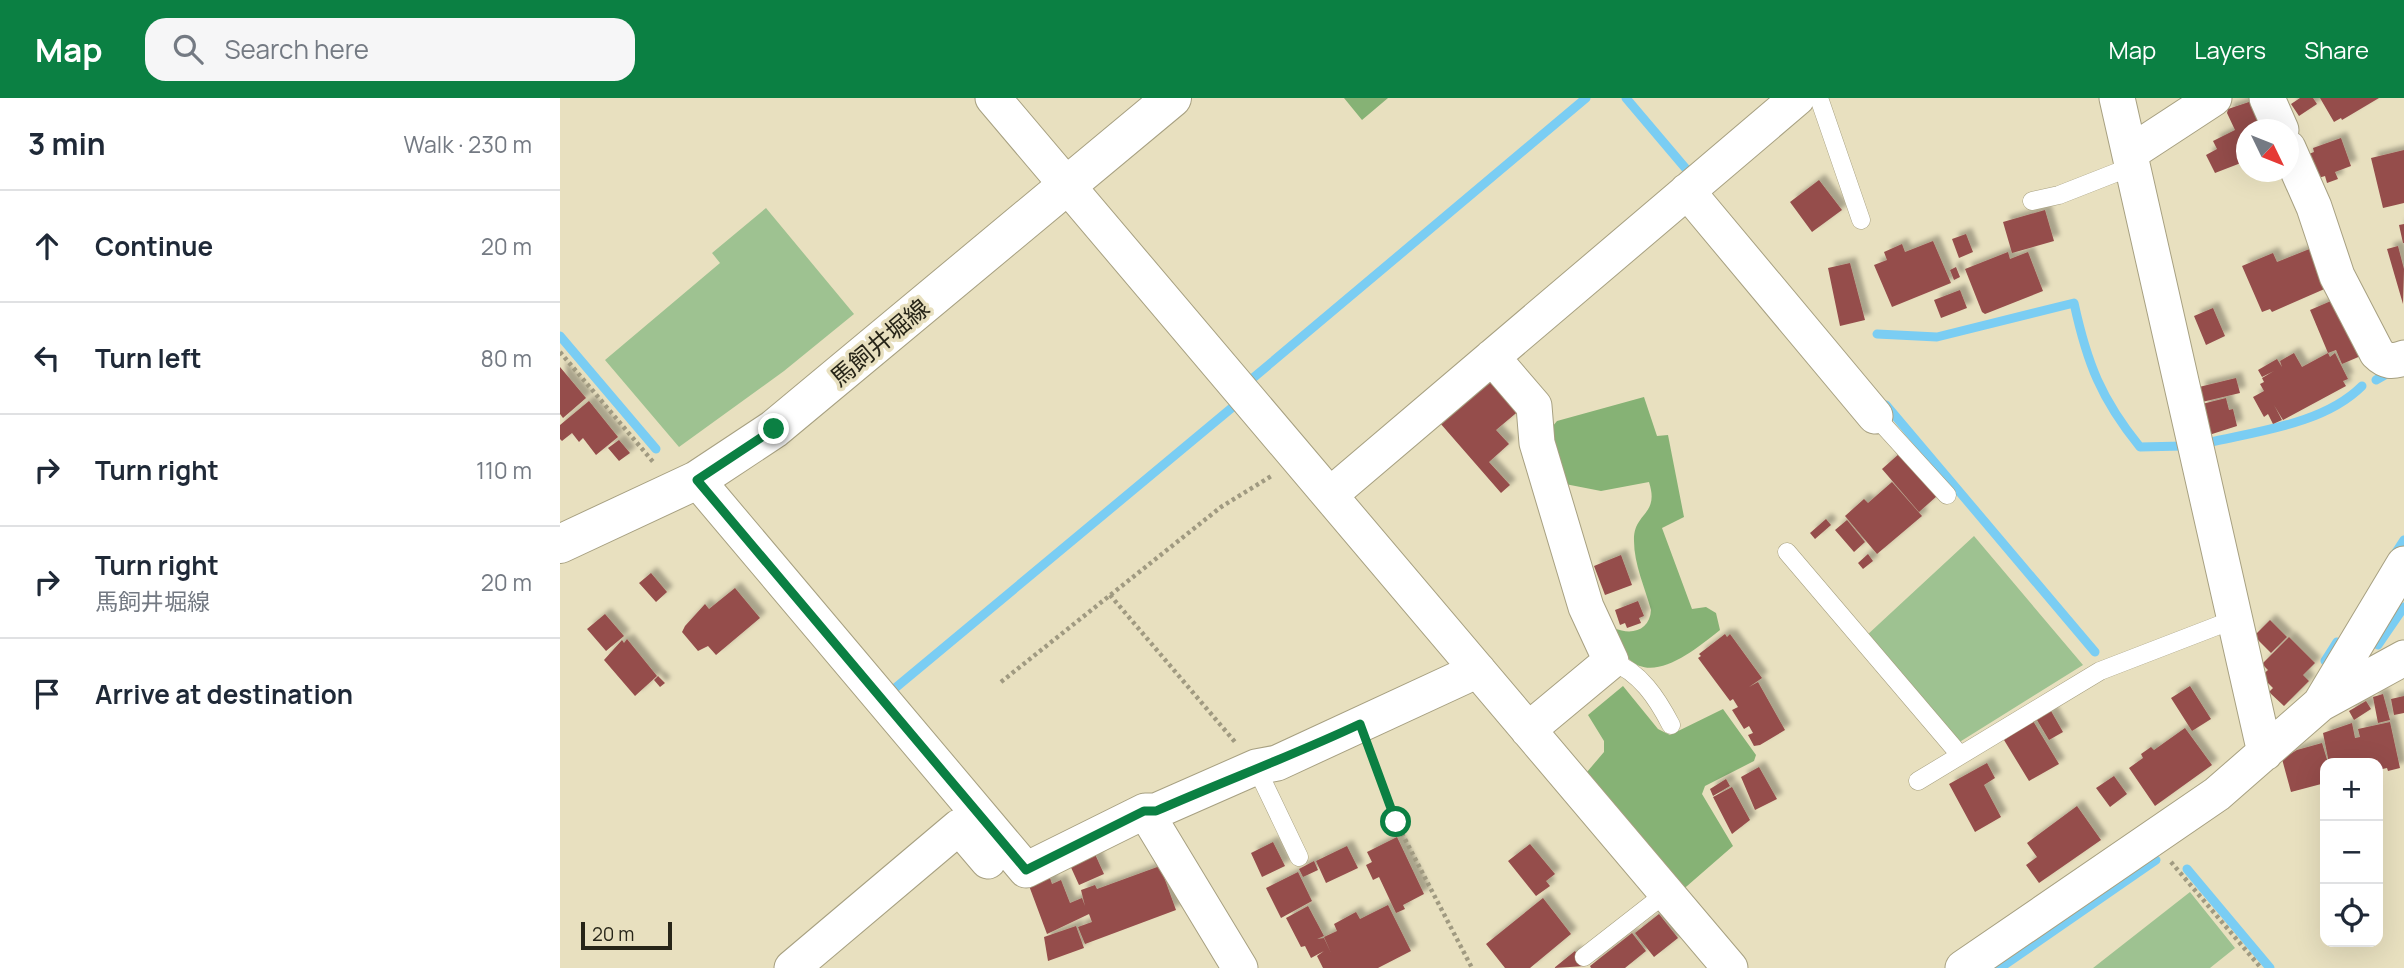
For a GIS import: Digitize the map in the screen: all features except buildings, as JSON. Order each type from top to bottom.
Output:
[{"type":"main road","name":"馬飼井堀線","points":[[560,544],[687,485],[774,429],[1172,98]]},
{"type":"street","points":[[993,98],[1730,968]]},
{"type":"street","points":[[1330,495],[1797,98]]},
{"type":"street","points":[[2117,98],[2265,753]]},
{"type":"street","points":[[2131,160],[2214,98]]},
{"type":"street","points":[[2267,98],[2276,119]]},
{"type":"street","points":[[2299,173],[2314,207],[2337,276],[2377,353],[2394,362],[2404,358]]},
{"type":"street","points":[[1687,191],[1875,416]]},
{"type":"street","points":[[1492,357],[1534,406],[1537,443],[1587,607],[1611,661],[1528,730]]},
{"type":"street","points":[[687,485],[1026,870]]},
{"type":"street","points":[[2320,704],[2404,564]]},
{"type":"street","points":[[1963,968],[2217,794],[2320,704],[2404,658]]},
{"type":"street","points":[[792,968],[959,827],[1005,880],[1144,811],[1156,811],[1256,767],[1277,763],[1478,670]]},
{"type":"street","points":[[1144,811],[1240,968]]},
{"type":"lane","points":[[1819,98],[1861,220]]},
{"type":"lane","points":[[2032,201],[2059,195],[2131,160]]},
{"type":"lane","points":[[1875,416],[1947,495]]},
{"type":"lane","points":[[1787,552],[1960,755]]},
{"type":"lane","points":[[1918,781],[2101,671],[2235,619]]},
{"type":"lane","points":[[1611,661],[1630,668],[1661,707],[1671,725]]},
{"type":"lane","points":[[1256,767],[1299,857]]},
{"type":"lane","points":[[1584,957],[1666,893]]},
{"type":"path","points":[[560,352],[687,485]]},
{"type":"path","points":[[1001,682],[1221,507],[1299,459]]},
{"type":"path","points":[[1110,595],[1256,767]]},
{"type":"path","points":[[1360,724],[1396,822],[1472,968]]},
{"type":"path","points":[[2152,839],[2260,968]]},
{"type":"green space","points":[[1344,98],[1388,98],[1362,120]]},
{"type":"green space","points":[[766,208],[854,314],[784,371],[679,447],[605,360],[720,263],[712,253]]},
{"type":"green space","points":[[1644,397],[1657,436],[1668,435],[1684,517],[1662,528],[1692,609],[1706,607],[1716,613],[1720,630],[1675,661],[1646,667],[1633,662],[1622,650],[1614,628],[1633,631],[1644,627],[1650,617],[1651,610],[1634,550],[1637,524],[1651,501],[1649,482],[1601,491],[1560,483],[1547,433],[1557,421]]},
{"type":"green space","points":[[1974,536],[2083,665],[1958,743],[1866,636]]},
{"type":"green space","points":[[1623,686],[1658,729],[1670,735],[1723,709],[1756,755],[1754,761],[1705,786],[1702,794],[1733,846],[1679,893],[1587,772],[1604,752],[1604,741],[1588,715]]},
{"type":"green space","points":[[2190,892],[2235,948],[2210,968],[2093,968]]},
{"type":"waterway","points":[[1253,378],[1586,98]]},
{"type":"waterway","points":[[1626,98],[1687,170]]},
{"type":"waterway","points":[[1877,334],[1937,337],[2074,303],[2084,344],[2097,379],[2126,429],[2140,447],[2183,446]]},
{"type":"waterway","points":[[560,336],[656,449]]},
{"type":"waterway","points":[[2376,380],[2390,372]]},
{"type":"waterway","points":[[2207,443],[2310,418],[2347,399],[2362,386]]},
{"type":"waterway","points":[[1886,405],[2095,652]]},
{"type":"waterway","points":[[888,694],[1234,406]]},
{"type":"waterway","points":[[2393,557],[2404,540]]},
{"type":"waterway","points":[[2378,645],[2404,607]]},
{"type":"waterway","points":[[2325,661],[2337,642]]},
{"type":"waterway","points":[[2000,968],[2156,860]]},
{"type":"waterway","points":[[2187,869],[2270,968]]},
{"type":"route","points":[[774,429],[697,480],[1026,870],[1144,811],[1156,811],[1256,767],[1277,763],[1360,724],[1396,822]]}]
